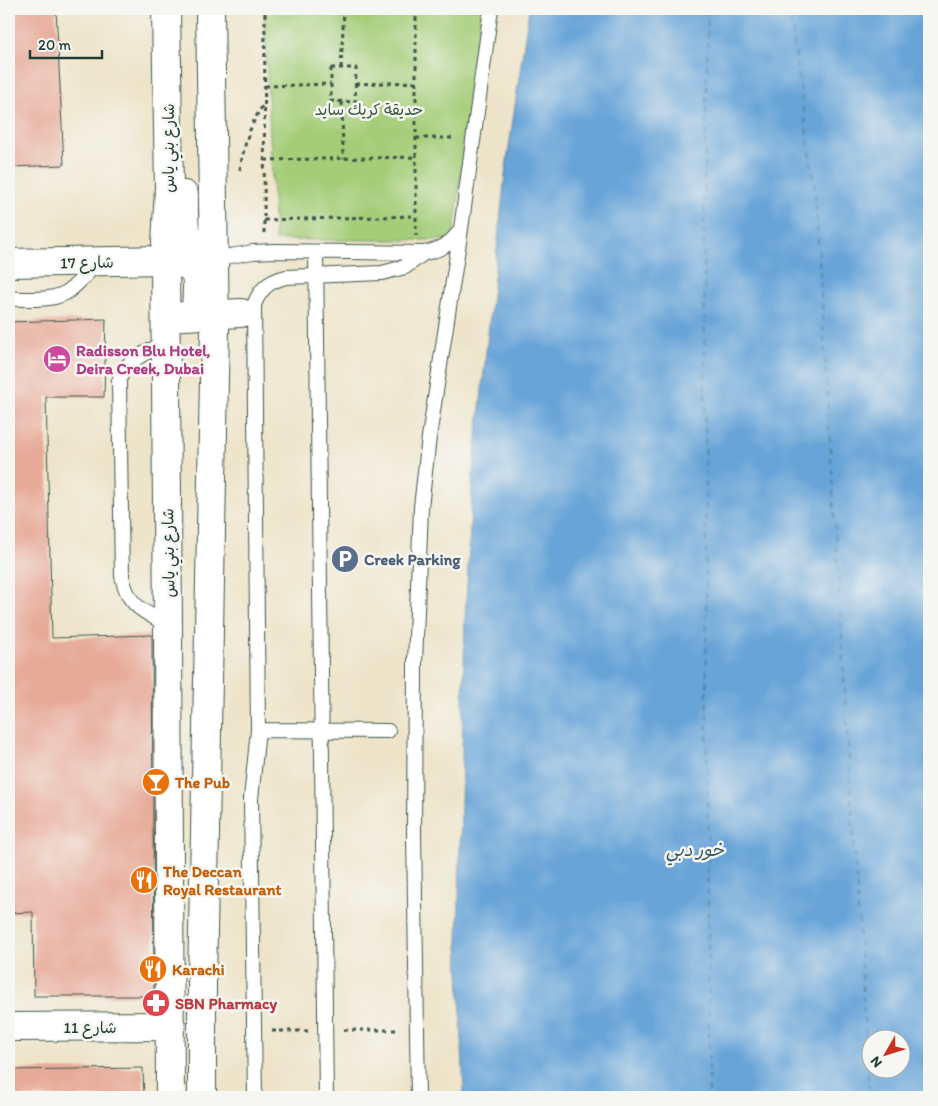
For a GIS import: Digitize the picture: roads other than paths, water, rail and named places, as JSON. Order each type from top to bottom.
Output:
[{"type":"main road","name":"شارع بني ياس","points":[[166,9],[168,188],[165,260],[170,1097]]},
{"type":"main road","points":[[184,9],[184,228],[187,239],[194,248],[203,255],[214,258]]},
{"type":"main road","points":[[202,1097],[202,974],[209,672],[202,644],[199,615],[217,315],[214,258],[210,9]]},
{"type":"main road","name":"شارع 17","points":[[9,263],[165,260],[182,262],[192,269],[196,280],[217,315]]},
{"type":"main road","points":[[166,330],[217,315]]},
{"type":"main road","name":"شارع 11","points":[[9,1027],[171,1026]]},
{"type":"lane","points":[[418,1097],[414,834],[415,663],[419,542],[429,437],[461,229],[491,9]]},
{"type":"lane","points":[[214,258],[253,252],[420,254],[436,251],[446,246],[461,229]]},
{"type":"lane","points":[[316,252],[326,1097]]},
{"type":"lane","points":[[382,253],[382,273]]},
{"type":"lane","points":[[255,1097],[251,799],[258,730],[254,305],[258,295],[265,286],[275,280],[286,277],[382,273],[405,267],[420,254]]},
{"type":"lane","points":[[9,299],[54,297],[66,293],[98,261]]},
{"type":"lane","points":[[166,330],[130,362],[121,373],[119,380],[122,576],[125,590],[133,602],[168,625]]},
{"type":"lane","points":[[258,730],[388,731]]},
{"type":"water","name":"خور دبي","points":[[529,9],[929,9],[929,1097],[464,1097],[458,945],[465,620],[473,474],[505,175]]},
{"type":"place","name":"Radisson Blu Hotel, Deira Creek, Dubai","points":[[57,359]]},
{"type":"place","name":"Creek Parking","points":[[345,559]]},
{"type":"place","name":"The Pub","points":[[156,782]]},
{"type":"place","name":"The Deccan Royal Restaurant","points":[[144,880]]},
{"type":"place","name":"Karachi","points":[[153,969]]},
{"type":"place","name":"SBN Pharmacy","points":[[156,1003]]},
{"type":"park label","name":"حديقة كريك سايد","points":[[369,109]]}]
